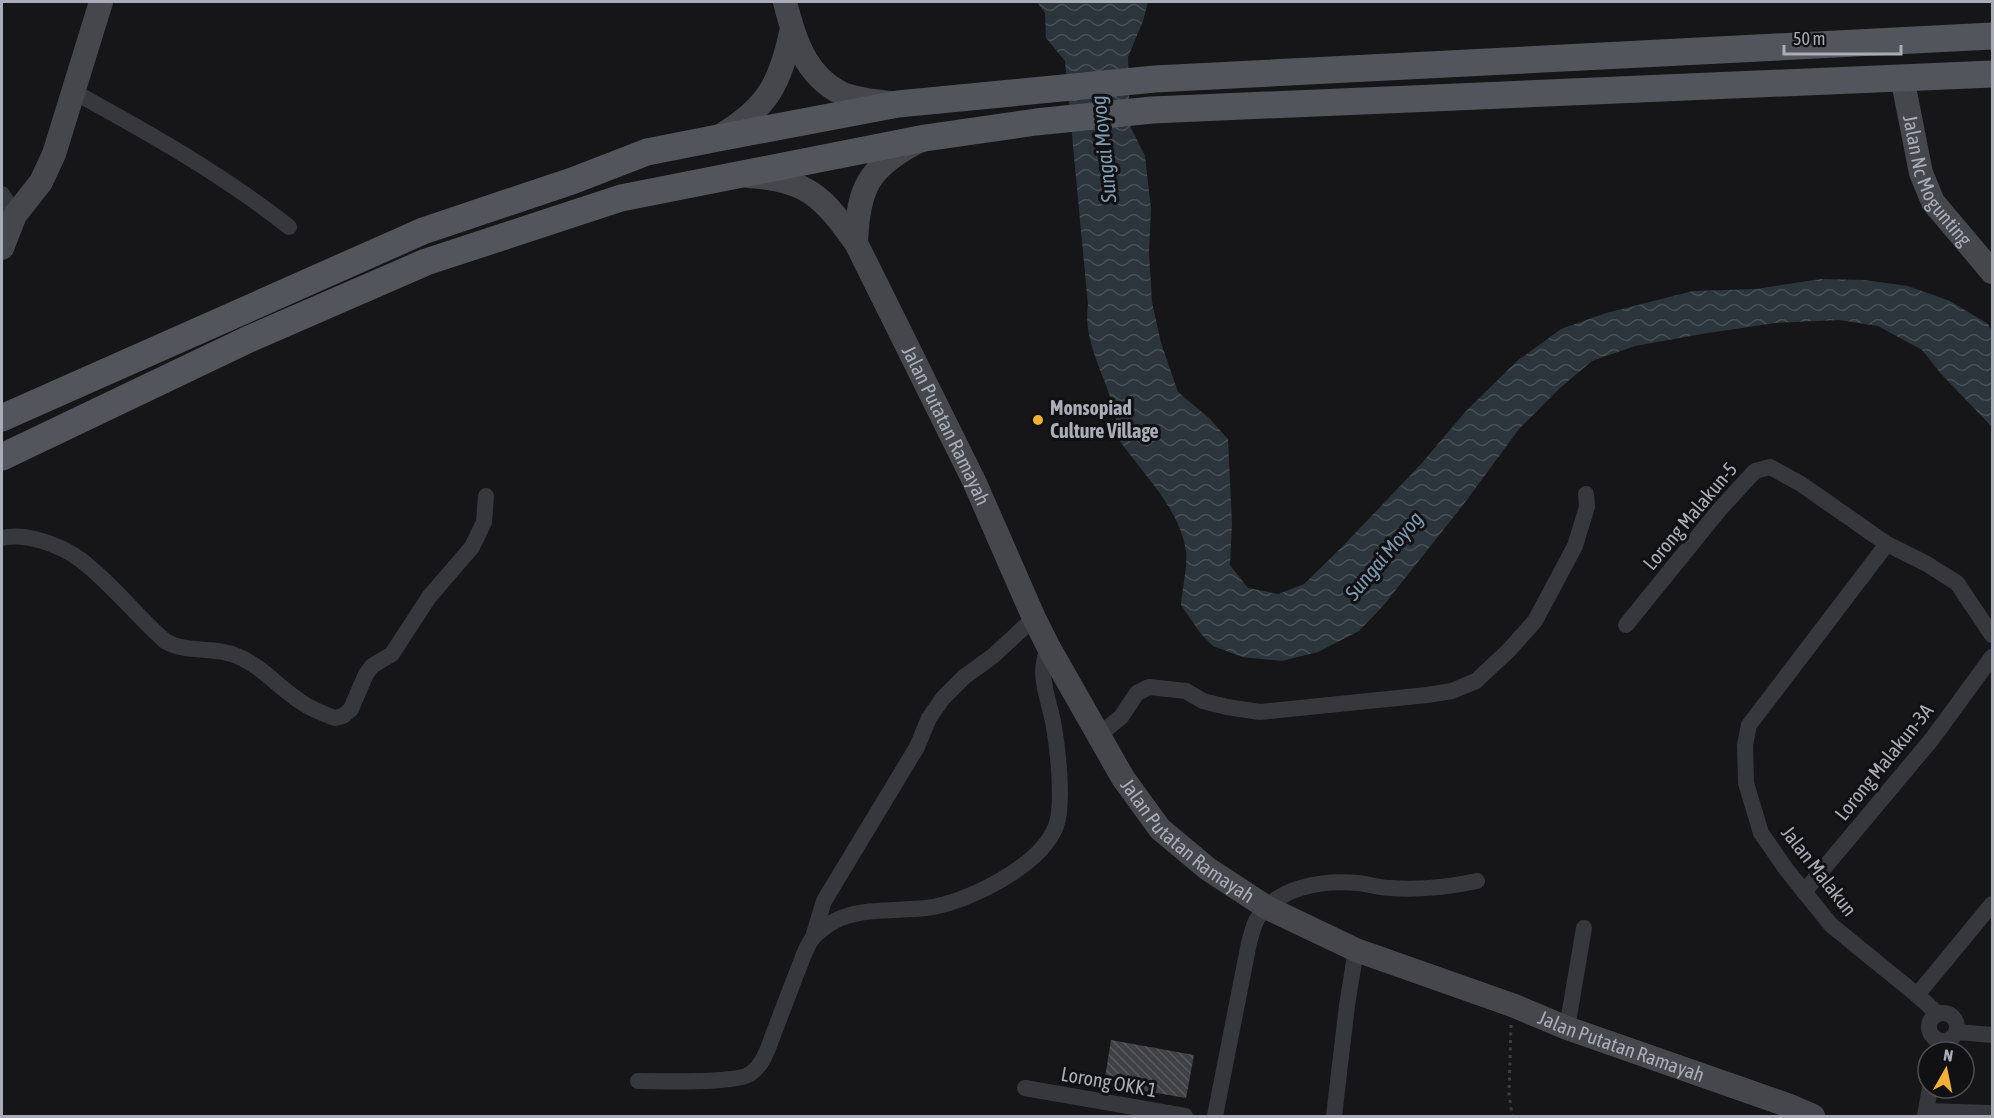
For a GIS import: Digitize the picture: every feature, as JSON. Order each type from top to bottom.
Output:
[{"type":"main road","points":[[2,248],[15,215],[49,169],[101,2]]},
{"type":"main road","points":[[785,2],[803,57],[819,77],[842,93],[898,104]]},
{"type":"main road","points":[[718,138],[743,123],[758,108],[775,85],[786,55],[792,28]]},
{"type":"main road","points":[[2,418],[423,231],[572,181],[647,152],[718,138],[898,104],[1155,79],[1992,36]]},
{"type":"main road","points":[[2,457],[249,339],[426,262],[621,198],[735,174],[925,138],[1036,122],[1152,110],[1992,74]]},
{"type":"main road","name":"Jalan Nc Mogunting","points":[[1902,77],[1921,173],[1933,202],[1992,272]]},
{"type":"main road","name":"Jalan Putatan Ramayah","points":[[856,243],[857,214],[865,189],[876,171],[892,155],[925,138]]},
{"type":"main road","name":"Jalan Putatan Ramayah","points":[[735,174],[793,182],[815,194],[834,213],[856,243],[974,481],[1049,648],[1123,778],[1160,829],[1208,869],[1266,907],[1356,950],[1813,1116]]},
{"type":"street","points":[[74,92],[203,165],[289,227]]},
{"type":"street","points":[[2,194],[15,215]]},
{"type":"street","name":"Lorong Malakun-5","points":[[1626,625],[1720,509],[1755,471],[1770,467],[1801,484],[1887,544]]},
{"type":"street","points":[[1098,736],[1120,717],[1137,693],[1149,687],[1186,691],[1219,705],[1260,712],[1427,695],[1452,691],[1476,681],[1535,621],[1575,546],[1587,507],[1586,494]]},
{"type":"street","points":[[2,538],[9,536],[36,539],[80,559],[165,640],[175,646],[188,649],[236,655],[266,673],[302,703],[335,718],[351,710],[366,674],[372,666],[392,654],[429,597],[472,547],[484,522],[486,496]]},
{"type":"street","points":[[1887,544],[1958,583],[1992,635]]},
{"type":"street","name":"Jalan Malakun","points":[[1887,544],[1749,725],[1745,745],[1746,783],[1761,833],[1831,925],[1938,1014]]},
{"type":"street","points":[[638,1081],[722,1080],[750,1074],[765,1057],[804,954],[813,937],[824,901],[917,747],[929,718],[943,698],[964,677],[993,656],[1034,618]]},
{"type":"street","points":[[813,937],[840,918],[861,913],[929,908],[954,901],[1004,879],[1030,862],[1047,842],[1056,825],[1059,802],[1054,727],[1042,672],[1043,659],[1049,648]]},
{"type":"street","name":"Lorong Malakun-3A","points":[[1804,892],[1932,739],[1992,657]]},
{"type":"street","points":[[1215,1116],[1249,943],[1256,922],[1266,907],[1285,893],[1312,885],[1358,883],[1389,888],[1407,888],[1453,886],[1477,881]]},
{"type":"street","points":[[1917,995],[1992,904]]},
{"type":"street","points":[[1567,1028],[1584,928]]},
{"type":"street","points":[[1334,1116],[1356,950]]},
{"type":"street","points":[[1934,1040],[1929,1030],[1930,1020],[1938,1014],[1947,1013],[1955,1019],[1957,1032]]},
{"type":"street","points":[[1948,1040],[1957,1032],[1992,1035]]},
{"type":"street","name":"Lorong OKK 1","points":[[1025,1088],[1185,1116]]},
{"type":"street","points":[[1925,1114],[1992,1113]]},
{"type":"path","points":[[1512,1005],[1509,1093],[1512,1116]]},
{"type":"water","name":"Sungai Moyog","points":[[1037,2],[1148,2],[1128,57],[1130,126],[1145,156],[1151,209],[1149,252],[1152,302],[1161,343],[1178,392],[1209,418],[1228,439],[1232,523],[1230,565],[1248,588],[1278,594],[1304,584],[1421,464],[1466,411],[1517,361],[1561,329],[1606,313],[1693,291],[1756,289],[1821,279],[1864,280],[1908,286],[1950,301],[1988,324],[1992,331],[1992,427],[1942,375],[1922,350],[1878,326],[1839,320],[1775,323],[1635,346],[1592,361],[1560,388],[1519,429],[1463,505],[1383,606],[1359,631],[1318,652],[1282,661],[1242,657],[1213,646],[1201,634],[1181,605],[1186,569],[1186,551],[1182,535],[1168,506],[1120,441],[1112,401],[1092,347],[1087,319],[1088,305],[1065,61],[1046,38],[1045,13]]},
{"type":"building","points":[[1111,1040],[1194,1055],[1186,1098],[1104,1084]]},
{"type":"place","name":"Monsopiad Culture Village","points":[[1038,420]]}]
